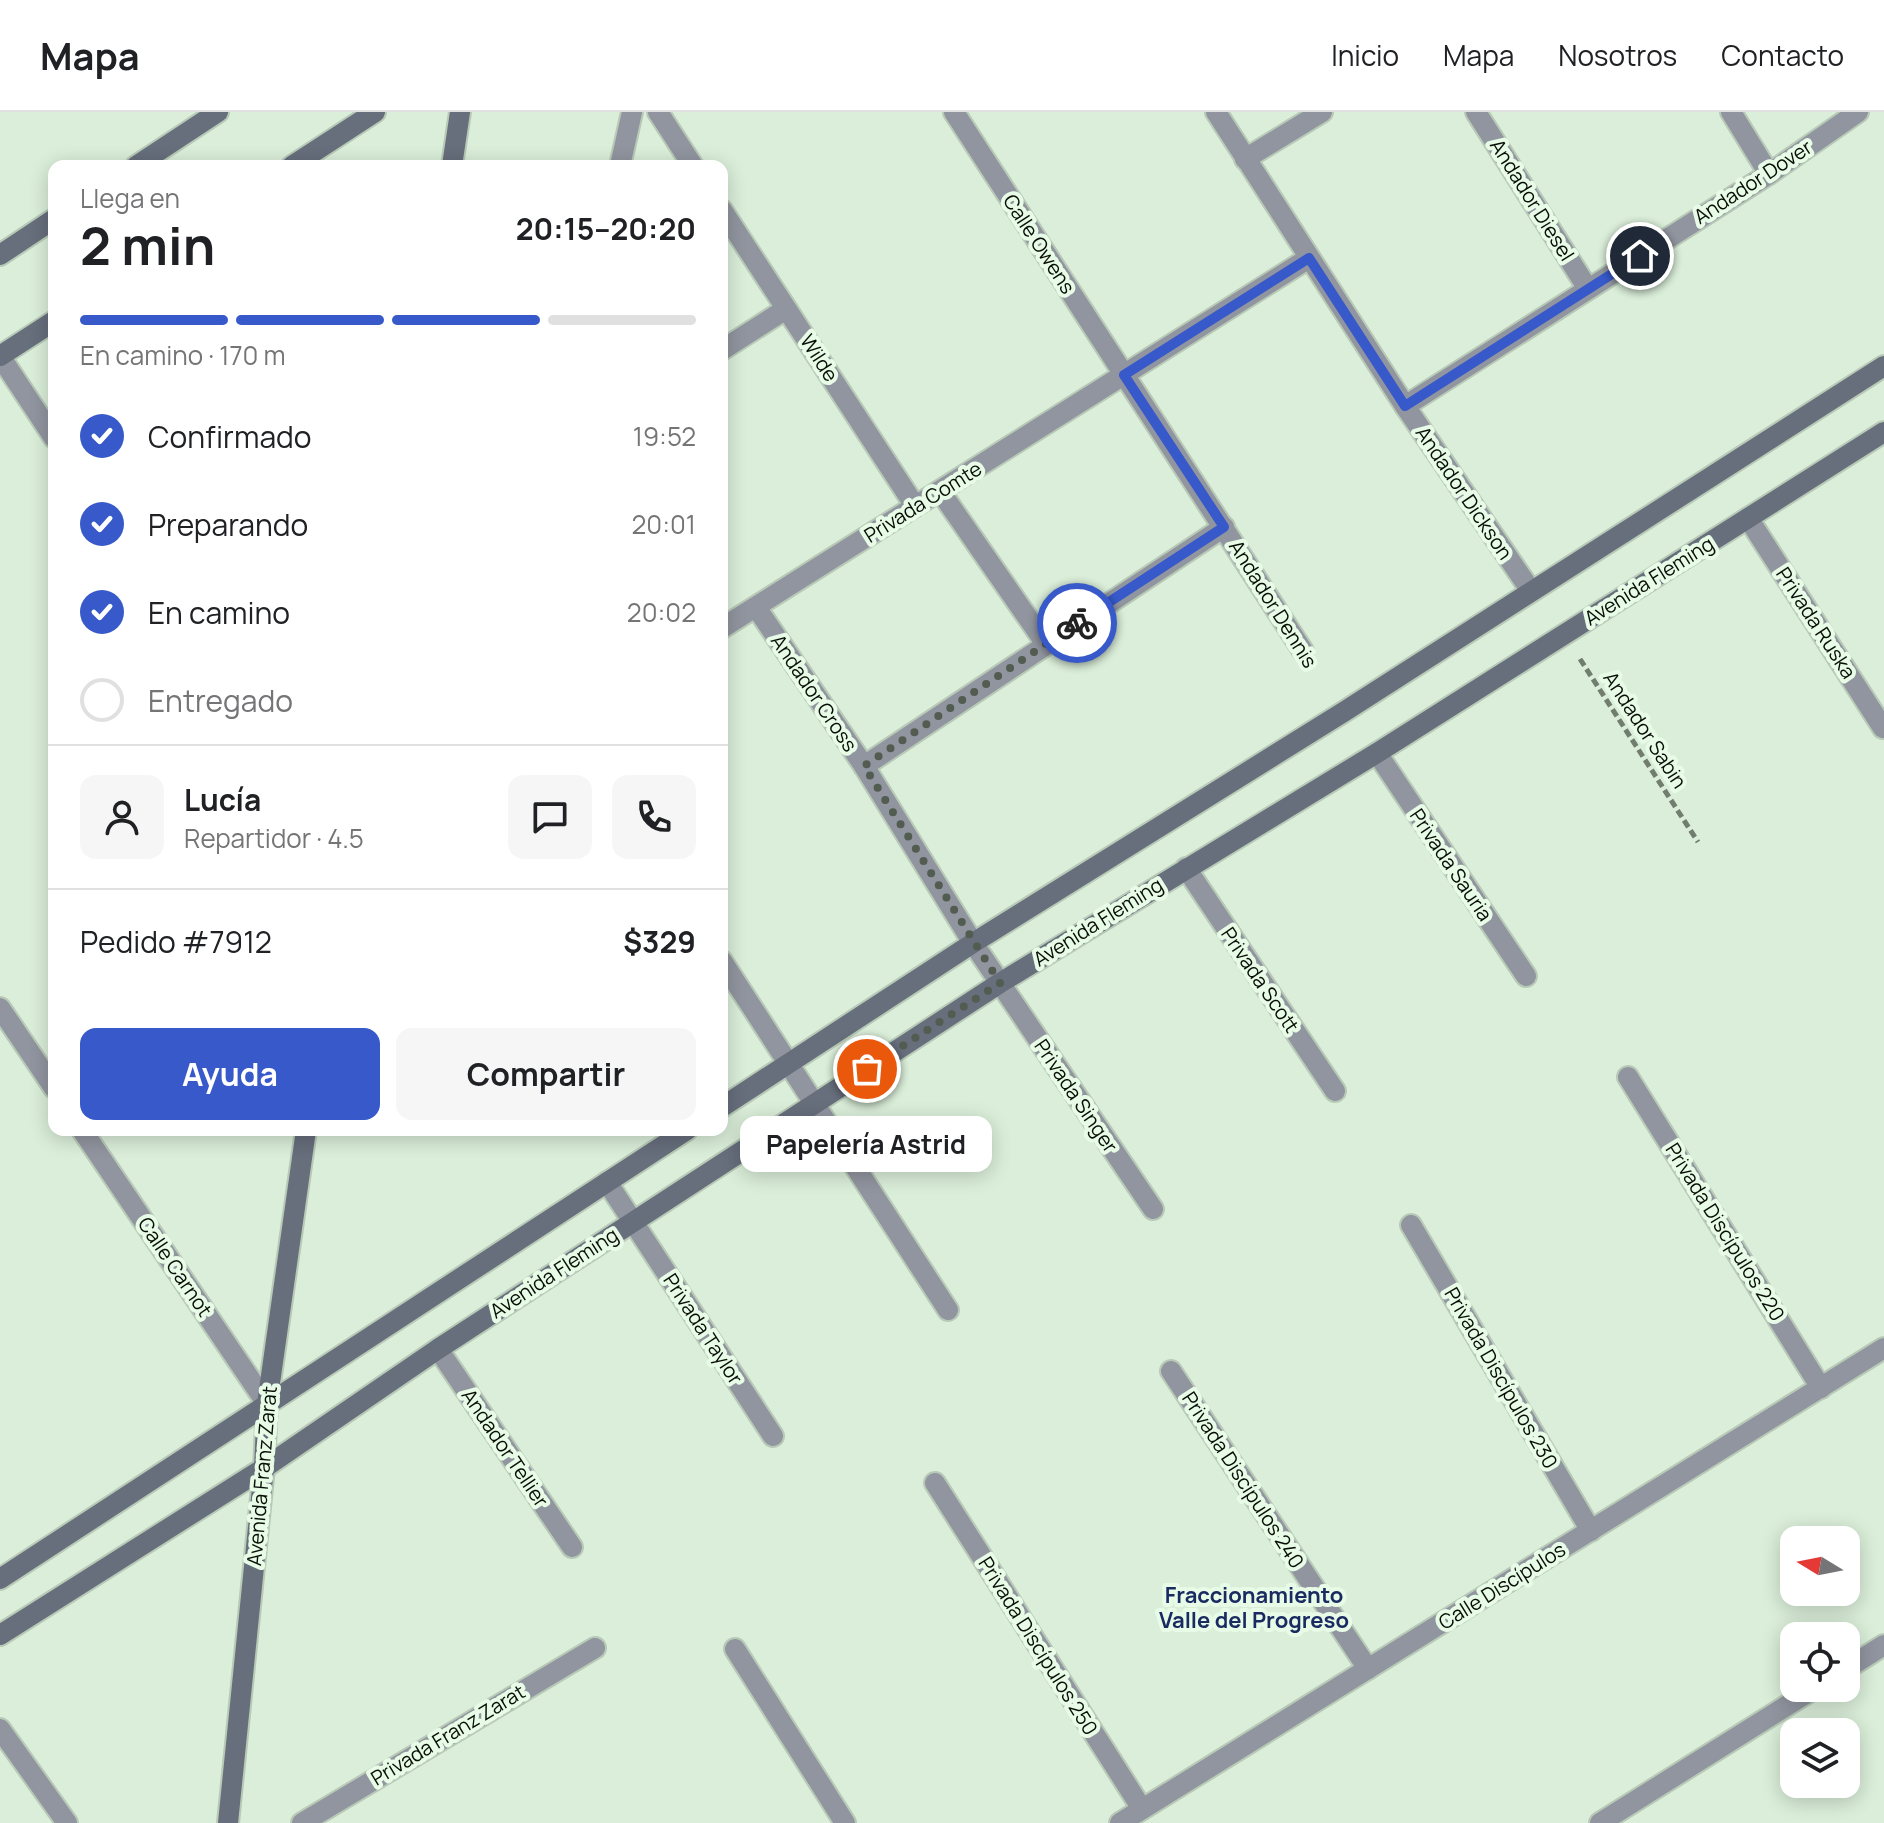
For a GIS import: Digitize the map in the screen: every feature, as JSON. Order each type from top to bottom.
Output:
[{"type":"street","points":[[145,160],[218,112]]},
{"type":"street","points":[[301,160],[375,112]]},
{"type":"street","points":[[453,160],[460,112]]},
{"type":"street","points":[[621,160],[632,112]]},
{"type":"street","points":[[658,112],[689,160]]},
{"type":"street","name":"Calle Owens","points":[[954,112],[1124,375]]},
{"type":"street","name":"Andador Dickson","points":[[1216,112],[1405,406],[1531,591]]},
{"type":"street","points":[[1245,159],[1322,112]]},
{"type":"street","name":"Andador Diesel","points":[[1476,112],[1588,289]]},
{"type":"street","points":[[1731,112],[1769,174]]},
{"type":"street","name":"Andador Dover","points":[[1405,406],[1769,174],[1858,112]]},
{"type":"street","name":"Wilde","points":[[728,219],[915,506]]},
{"type":"street","points":[[0,255],[48,223]]},
{"type":"street","name":"Privada Comte","points":[[728,624],[1309,258]]},
{"type":"street","points":[[728,346],[786,309]]},
{"type":"street","points":[[48,325],[0,356],[48,429]]},
{"type":"street","points":[[728,1103],[973,943],[1342,713],[1884,366]]},
{"type":"street","name":"Andador Dennis","points":[[1124,375],[1303,651]]},
{"type":"street","name":"Avenida Fleming","points":[[0,1635],[264,1468],[438,1349],[1000,983],[1377,753],[1884,432]]},
{"type":"street","points":[[940,491],[1046,644]]},
{"type":"street","name":"Privada Ruska","points":[[1748,518],[1883,728]]},
{"type":"street","points":[[864,766],[1224,527]]},
{"type":"street","name":"Andador Cross","points":[[756,607],[864,766],[1000,983]]},
{"type":"street","name":"Privada Sauria","points":[[1377,753],[1526,976]]},
{"type":"street","name":"Privada Scott","points":[[1186,868],[1335,1091]]},
{"type":"street","points":[[728,970],[948,1310]]},
{"type":"street","name":"Privada Singer","points":[[1000,983],[1153,1209]]},
{"type":"street","points":[[0,1008],[48,1079]]},
{"type":"street","name":"Privada Discípulos 220","points":[[1628,1077],[1821,1388]]},
{"type":"street","name":"Calle Carnot","points":[[86,1136],[267,1404]]},
{"type":"street","name":"Avenida Franz Zarat","points":[[228,1823],[264,1468],[267,1404],[305,1136]]},
{"type":"street","points":[[0,1579],[678,1136]]},
{"type":"street","name":"Privada Taylor","points":[[607,1182],[773,1436]]},
{"type":"street","name":"Privada Discípulos 230","points":[[1411,1225],[1591,1531]]},
{"type":"street","name":"Calle Discípulos","points":[[1120,1823],[1884,1348]]},
{"type":"street","name":"Andador Tellier","points":[[438,1349],[572,1547]]},
{"type":"street","name":"Privada Discípulos 240","points":[[1171,1371],[1368,1669]]},
{"type":"street","name":"Privada Discípulos 250","points":[[935,1483],[1142,1809]]},
{"type":"street","points":[[1860,1660],[1884,1645]]},
{"type":"street","name":"Privada Franz Zarat","points":[[302,1823],[595,1648]]},
{"type":"street","points":[[735,1649],[845,1823]]},
{"type":"street","points":[[1600,1823],[1793,1702]]},
{"type":"street","points":[[0,1729],[67,1823]]},
{"type":"path","name":"Andador Sabin","points":[[1564,635],[1698,842]]},
{"type":"way so far","points":[[867,1069],[1000,983],[864,766],[1077,623]]},
{"type":"place","name":"Papelería Astrid","points":[[867,1069]]},
{"type":"district","name":"Fraccionamiento Valle del Progreso","points":[[1254,1608]]},
{"type":"route","points":[[1077,623],[1224,527],[1124,375],[1309,258],[1405,406],[1640,256]]}]
